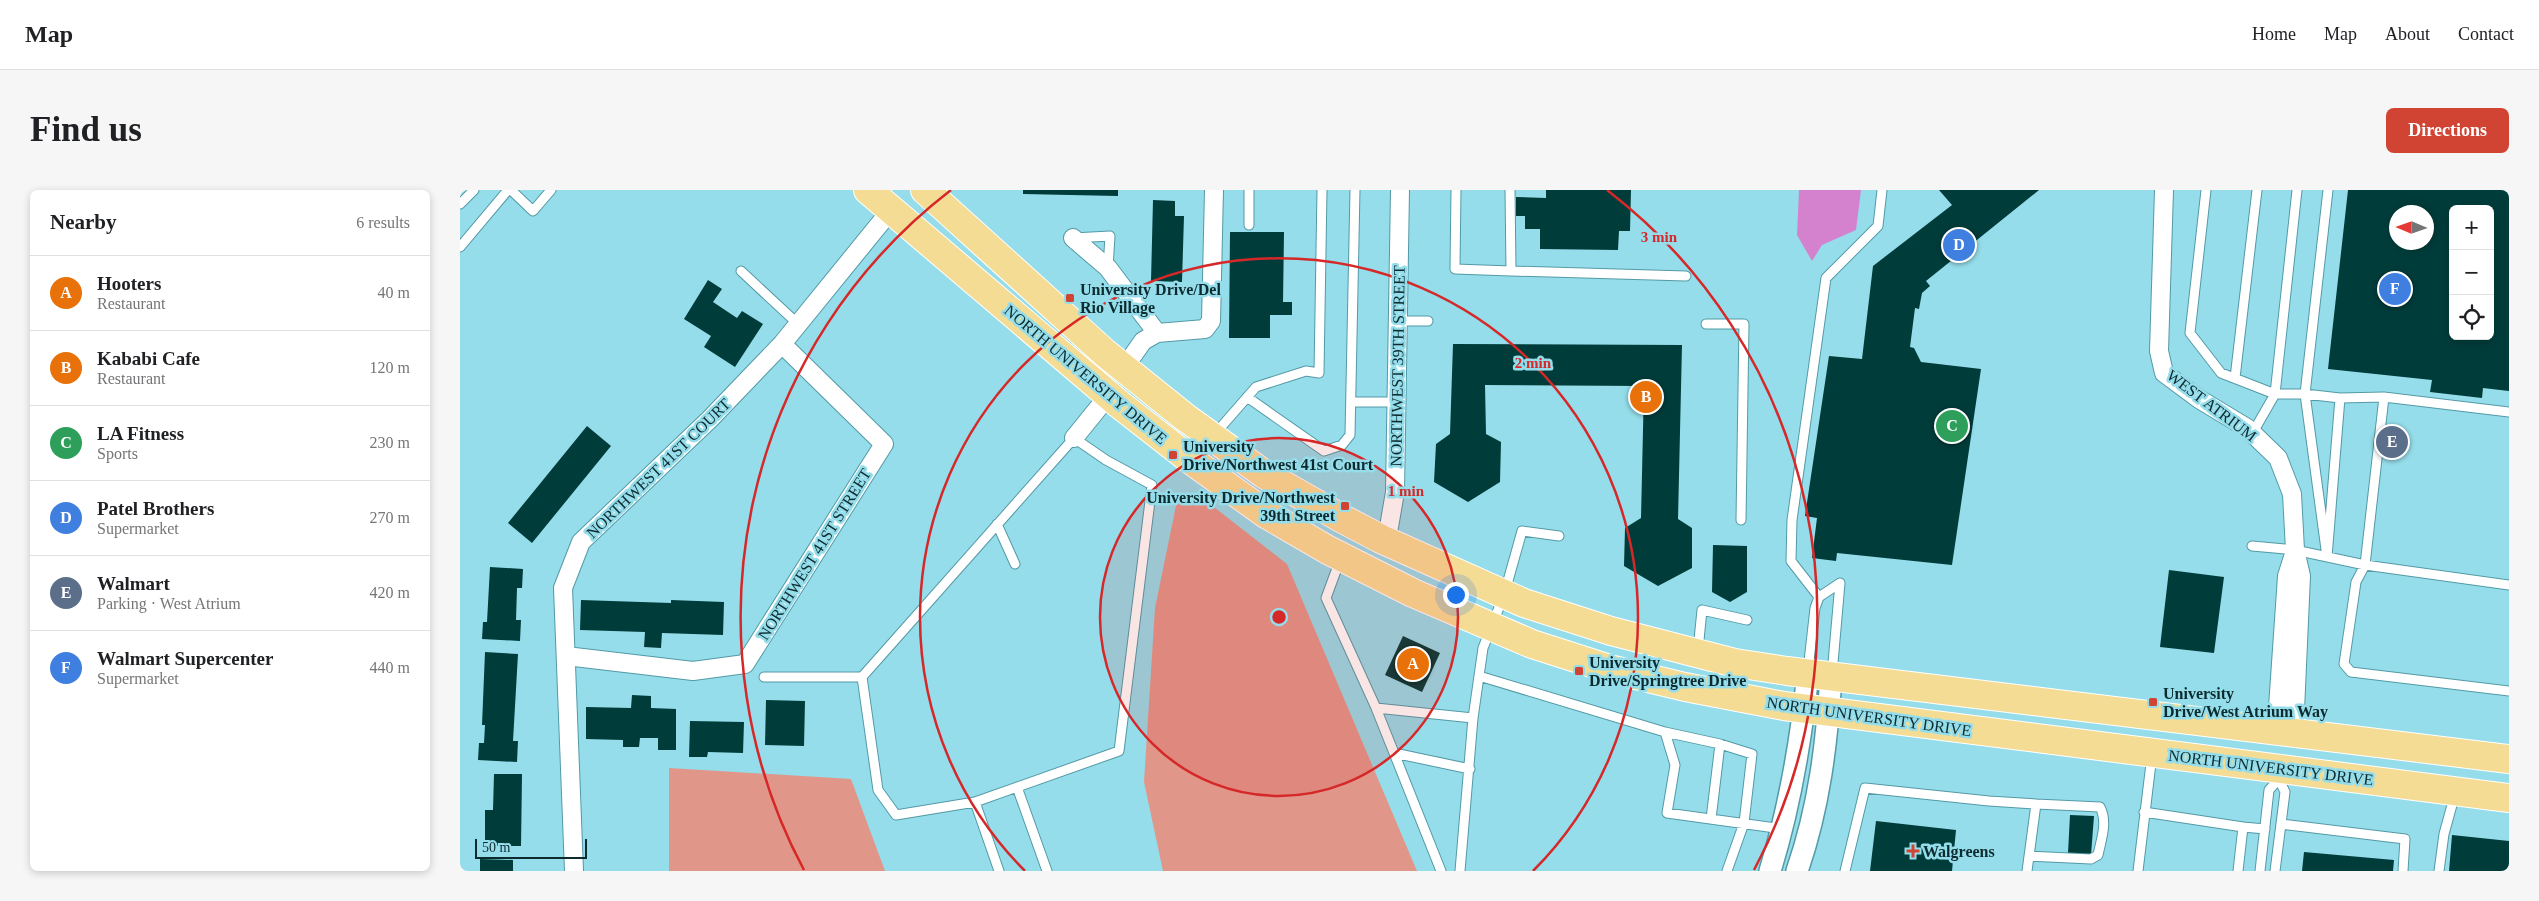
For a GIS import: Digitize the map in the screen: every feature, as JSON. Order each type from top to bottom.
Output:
[{"type":"main road","name":"NORTH UNIVERSITY DRIVE","points":[[868,190],[1113,400],[1188,458],[1266,514],[1341,557],[1413,593],[1532,644],[1610,669],[1685,687],[1817,710],[2192,757],[2279,774],[2509,798]]},
{"type":"main road","name":"NORTH UNIVERSITY DRIVE","points":[[925,190],[1117,362],[1212,437],[1264,474],[1381,539],[1524,603],[1611,630],[1735,663],[2509,759]]},
{"type":"main road","points":[[1059,352],[1073,352],[1092,367],[1117,362]]},
{"type":"main road","points":[[1113,400],[1139,391],[1161,409],[1176,409]]},
{"type":"main road","points":[[2192,757],[2257,752],[2272,748],[2281,731]]},
{"type":"main road","points":[[2279,774],[2313,752],[2358,740]]},
{"type":"street","points":[[1117,362],[1157,333],[1205,329],[1212,321],[1214,190]]},
{"type":"street","name":"NORTHWEST 39TH STREET","points":[[1381,539],[1389,528],[1395,492],[1400,190]]},
{"type":"street","name":"WEST ATRIUM","points":[[2164,190],[2159,352],[2164,372],[2199,399],[2252,434],[2278,458],[2292,494],[2295,550],[2301,576],[2296,710],[2281,731]]},
{"type":"street","name":"NORTHWEST 41ST COURT","points":[[574,871],[563,588],[582,542],[710,419],[782,344],[891,210]]},
{"type":"street","points":[[1073,238],[1108,268],[1157,333]]},
{"type":"street","name":"NORTHWEST 41ST STREET","points":[[566,656],[693,671],[745,664],[884,444],[782,344]]},
{"type":"street","points":[[1074,438],[1113,400]]},
{"type":"street","points":[[1797,871],[1809,836],[1820,783],[1817,710],[1820,675]]},
{"type":"street","points":[[1770,871],[1817,710]]},
{"type":"lane","points":[[460,204],[474,190]]},
{"type":"lane","points":[[460,248],[509,190],[533,211],[551,190]]},
{"type":"lane","points":[[1249,190],[1249,225]]},
{"type":"lane","points":[[1212,437],[1256,387],[1306,372],[1320,373],[1322,190]]},
{"type":"lane","points":[[1247,397],[1324,452],[1342,445],[1350,435],[1356,190]]},
{"type":"lane","points":[[1456,190],[1454,269],[1686,276]]},
{"type":"lane","points":[[1510,190],[1511,271]]},
{"type":"lane","points":[[1819,597],[1791,561],[1792,520],[1826,278],[1878,226],[1882,190]]},
{"type":"lane","points":[[2206,190],[2190,333],[2221,373],[2275,394],[2305,394],[2340,398],[2384,397],[2509,412]]},
{"type":"lane","points":[[2235,378],[2257,190]]},
{"type":"lane","points":[[2252,434],[2275,394],[2298,190]]},
{"type":"lane","points":[[2327,557],[2305,394],[2328,190]]},
{"type":"lane","points":[[1073,238],[1110,236],[1108,268]]},
{"type":"lane","points":[[741,271],[798,324]]},
{"type":"lane","points":[[1398,321],[1428,322]]},
{"type":"lane","points":[[1706,324],[1744,324],[1741,520]]},
{"type":"lane","points":[[2384,397],[2365,565],[2356,582],[2344,664],[2351,672],[2509,691]]},
{"type":"lane","points":[[2327,557],[2340,398]]},
{"type":"lane","points":[[1351,402],[1397,402]]},
{"type":"lane","points":[[764,677],[862,677],[1074,438],[1106,460],[1152,485],[1120,751],[975,802],[896,815],[878,790],[862,677]]},
{"type":"lane","points":[[998,524],[1015,564]]},
{"type":"lane","points":[[1460,871],[1473,718],[1482,648],[1504,595],[1522,530],[1560,536]]},
{"type":"lane","points":[[2252,546],[2295,550],[2365,565],[2509,585]]},
{"type":"lane","points":[[1341,557],[1326,598],[1376,708],[1441,871]]},
{"type":"lane","points":[[1840,583],[1820,675],[1815,608],[1819,597],[1840,583]]},
{"type":"lane","points":[[1697,653],[1702,610],[1747,620]]},
{"type":"lane","points":[[1479,676],[1665,732],[1720,744],[1752,754],[1744,824],[1727,871]]},
{"type":"lane","points":[[1376,708],[1473,718]]},
{"type":"lane","points":[[1665,732],[1675,764],[1666,813],[1783,829]]},
{"type":"lane","points":[[1711,819],[1720,744]]},
{"type":"lane","points":[[2138,871],[2152,752]]},
{"type":"lane","points":[[1394,753],[1470,769]]},
{"type":"lane","points":[[2276,871],[2285,792],[2279,774]]},
{"type":"lane","points":[[2260,871],[2269,790],[2279,774]]},
{"type":"lane","points":[[1017,787],[1048,871]]},
{"type":"lane","points":[[1845,871],[1865,788],[1989,801],[2100,807],[2104,814],[2104,824],[2098,855],[2091,859],[2029,856]]},
{"type":"lane","points":[[2439,871],[2444,834],[2456,791]]},
{"type":"lane","points":[[975,802],[999,871]]},
{"type":"lane","points":[[2027,871],[2036,804]]},
{"type":"lane","points":[[2144,812],[2265,829]]},
{"type":"lane","points":[[2281,824],[2405,839],[2403,871]]},
{"type":"lane","points":[[2238,871],[2243,827]]},
{"type":"shaded area","points":[[1799,190],[1861,190],[1856,230],[1822,245],[1812,261],[1797,235]]},
{"type":"shaded area","points":[[1178,496],[1201,497],[1287,564],[1417,871],[1163,871],[1144,782],[1155,608]]},
{"type":"shaded area","points":[[669,768],[851,779],[885,871],[669,871]]},
{"type":"building","points":[[1023,190],[1118,190],[1118,196],[1023,194]]},
{"type":"building","points":[[1546,190],[1631,190],[1630,231],[1619,231],[1618,250],[1540,249],[1540,229],[1525,229],[1525,216],[1516,216],[1516,197],[1546,198]]},
{"type":"building","points":[[1939,190],[2039,190],[1926,281],[1930,286],[1922,293],[1919,309],[1915,308],[1910,347],[1914,348],[1921,362],[1981,369],[1952,565],[1837,553],[1836,561],[1812,558],[1817,518],[1805,516],[1829,356],[1862,359],[1873,266],[1952,205]]},
{"type":"building","points":[[2348,190],[2509,190],[2509,391],[2483,388],[2482,398],[2430,392],[2432,380],[2328,369]]},
{"type":"building","points":[[1153,200],[1175,201],[1175,216],[1184,216],[1182,282],[1151,281]]},
{"type":"building","points":[[1230,232],[1284,232],[1283,302],[1292,302],[1292,315],[1270,315],[1270,338],[1229,338]]},
{"type":"building","points":[[708,280],[722,289],[713,302],[737,318],[742,311],[763,324],[735,367],[704,347],[711,336],[684,319]]},
{"type":"building","points":[[1453,344],[1682,345],[1678,519],[1692,528],[1692,568],[1658,586],[1624,566],[1625,528],[1641,518],[1644,386],[1485,385],[1486,434],[1501,442],[1500,482],[1468,502],[1434,482],[1436,444],[1450,434]]},
{"type":"building","points":[[587,426],[611,446],[532,543],[508,523]]},
{"type":"building","points":[[1713,545],[1747,546],[1747,592],[1730,602],[1712,592]]},
{"type":"building","points":[[490,567],[523,569],[522,588],[517,588],[516,620],[521,620],[520,641],[482,639],[483,622],[487,622]]},
{"type":"building","points":[[2169,570],[2224,577],[2214,653],[2160,647]]},
{"type":"building","points":[[581,600],[671,603],[671,600],[724,602],[723,635],[662,633],[661,648],[644,647],[645,632],[580,630]]},
{"type":"building","points":[[1403,636],[1440,653],[1422,692],[1385,675]]},
{"type":"building","points":[[485,652],[518,654],[513,741],[518,741],[517,762],[478,760],[479,743],[484,743],[485,725],[482,725]]},
{"type":"building","points":[[632,695],[651,696],[651,708],[676,709],[676,750],[658,750],[658,738],[640,738],[639,747],[623,747],[623,740],[586,739],[586,707],[631,708]]},
{"type":"building","points":[[766,700],[805,701],[804,746],[765,745]]},
{"type":"building","points":[[690,721],[744,722],[743,753],[708,752],[707,757],[689,757]]},
{"type":"building","points":[[494,774],[522,774],[521,846],[485,846],[485,810],[493,810]]},
{"type":"building","points":[[2070,815],[2094,816],[2091,855],[2068,853]]},
{"type":"building","name":"Walgreens","points":[[1876,821],[1956,830],[1952,871],[1870,871]]},
{"type":"building","points":[[2452,835],[2509,841],[2509,871],[2449,871]]},
{"type":"building","points":[[2304,852],[2394,860],[2393,871],[2302,871]]},
{"type":"building","points":[[480,859],[513,860],[513,871],[480,871]]},
{"type":"place","name":"Patel Brothers","points":[[1959,245]]},
{"type":"place","name":"Walmart Supercenter","points":[[2395,289]]},
{"type":"place","name":"University Drive/Del Rio Village","points":[[1070,298]]},
{"type":"place","name":"Kababi Cafe","points":[[1646,397]]},
{"type":"place","name":"LA Fitness","points":[[1952,426]]},
{"type":"place","name":"Walmart","points":[[2392,442]]},
{"type":"place","name":"University Drive/Northwest 41st Court","points":[[1173,455]]},
{"type":"place","name":"University Drive/Northwest 39th Street","points":[[1345,506]]},
{"type":"place","name":"Hooters","points":[[1413,664]]},
{"type":"place","name":"University Drive/Springtree Drive","points":[[1579,671]]},
{"type":"place","name":"University Drive/West Atrium Way","points":[[2153,702]]},
{"type":"place","name":"Walgreens","points":[[1913,851]]}]
